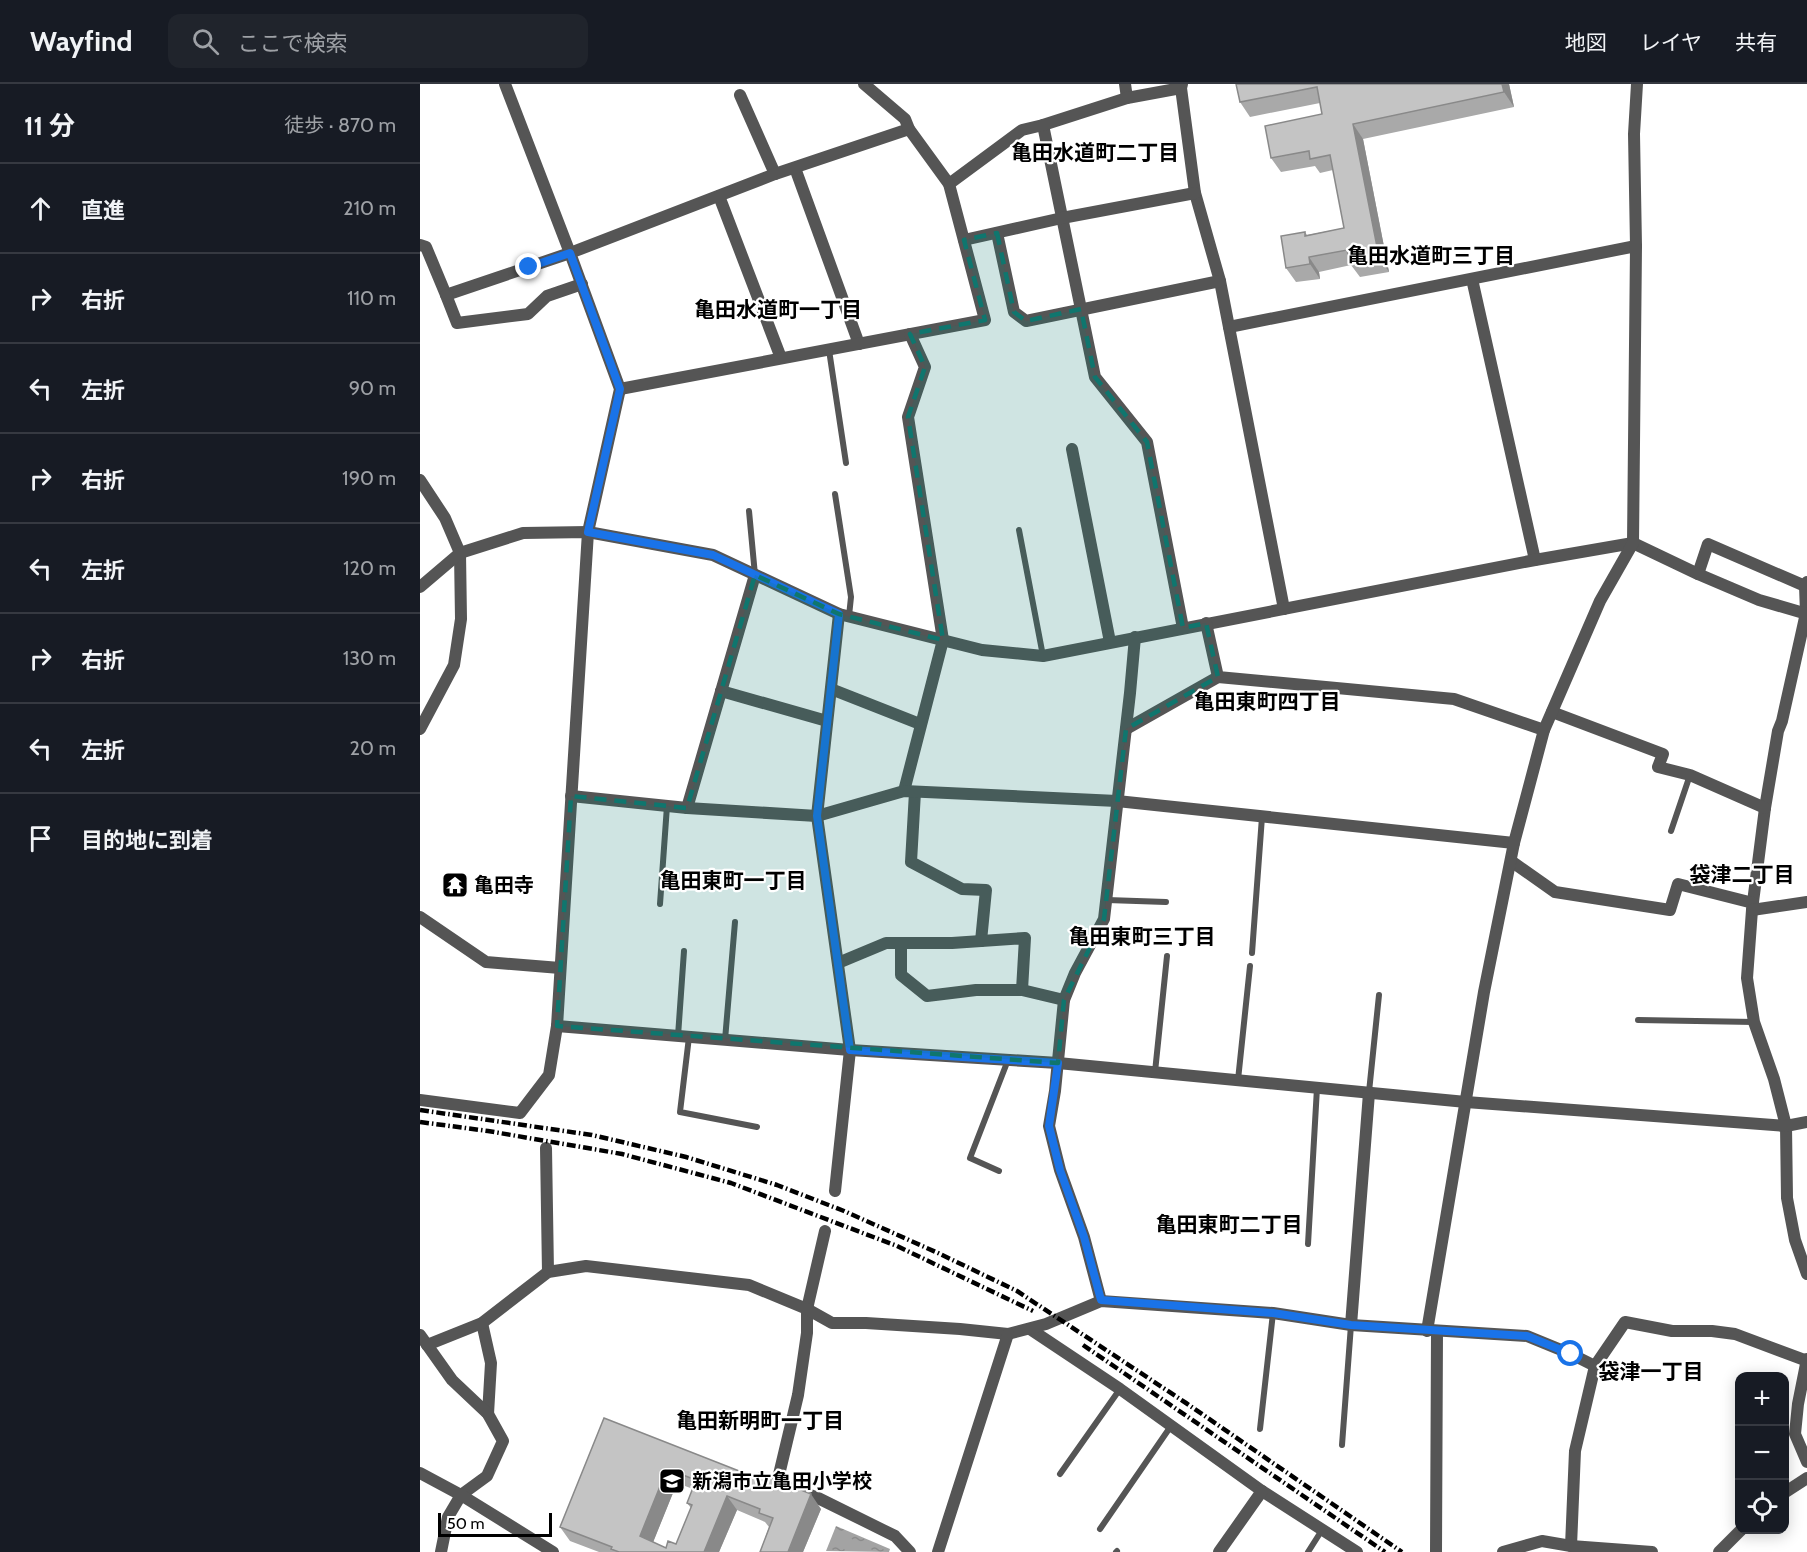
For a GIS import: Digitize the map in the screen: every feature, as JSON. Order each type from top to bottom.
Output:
[{"type":"street","points":[[420,1100],[520,1113],[549,1075],[557,1026],[588,532],[620,389],[505,84]]},
{"type":"street","points":[[620,389],[985,320],[949,184],[909,129],[905,118],[864,84]]},
{"type":"street","points":[[1125,84],[1127,98]]},
{"type":"street","points":[[1436,1552],[1432,1332],[1466,1102],[1514,843],[1544,730],[1600,601],[1633,543],[1636,246],[1634,134],[1637,84]]},
{"type":"street","points":[[949,184],[1022,130],[1127,98],[1182,86],[1195,194],[1220,281],[1284,609]]},
{"type":"street","points":[[740,95],[775,174]]},
{"type":"street","points":[[1043,125],[1095,377],[1147,442],[1183,628]]},
{"type":"street","points":[[446,295],[570,253],[775,174],[909,129]]},
{"type":"street","points":[[795,168],[859,344]]},
{"type":"street","points":[[964,240],[1062,218],[1195,194]]},
{"type":"street","points":[[719,196],[781,358]]},
{"type":"street","points":[[997,233],[1014,312],[1026,321],[1220,281]]},
{"type":"street","points":[[420,245],[426,247],[458,323],[528,314],[547,296],[582,284]]},
{"type":"street","points":[[1229,327],[1636,246]]},
{"type":"street","points":[[1472,279],[1535,560]]},
{"type":"street","points":[[910,334],[925,367],[908,417],[943,640],[920,724],[910,792],[910,862],[962,889],[986,890],[981,941]]},
{"type":"street","points":[[1072,449],[1110,642]]},
{"type":"street","points":[[420,480],[444,518],[460,553],[461,619],[454,665],[420,729]]},
{"type":"street","points":[[420,587],[460,553],[523,533],[588,532],[713,555],[844,616],[982,650],[1043,656],[1633,543],[1759,600],[1807,614]]},
{"type":"street","points":[[1698,574],[1708,544],[1806,584],[1807,614],[1778,730],[1765,808],[1747,978],[1754,1022],[1774,1079],[1786,1126],[1787,1198],[1795,1239],[1807,1274]]},
{"type":"street","points":[[687,808],[755,575]]},
{"type":"street","points":[[835,1191],[850,1050],[817,816],[831,689],[844,616]]},
{"type":"street","points":[[1206,623],[1218,677]]},
{"type":"street","points":[[1101,1300],[1084,1237],[1060,1170],[1049,1126],[1064,1000],[1075,973],[1104,919],[1135,637]]},
{"type":"street","points":[[1126,729],[1218,677],[1454,699],[1544,730]]},
{"type":"street","points":[[831,689],[920,724]]},
{"type":"street","points":[[721,691],[827,721]]},
{"type":"street","points":[[1552,712],[1663,754],[1658,767],[1690,776],[1765,808]]},
{"type":"street","points":[[572,796],[687,808],[817,816],[910,792],[1117,801],[1514,843]]},
{"type":"street","points":[[1511,861],[1555,892],[1670,910],[1678,884],[1753,906],[1807,902]]},
{"type":"street","points":[[420,917],[486,962],[560,968]]},
{"type":"street","points":[[838,963],[886,943],[1025,938],[1022,990]]},
{"type":"street","points":[[901,943],[901,975],[927,996],[976,990],[1022,990],[1064,1000]]},
{"type":"street","points":[[557,1026],[850,1050],[1058,1063],[1466,1102],[1786,1126],[1807,1122]]},
{"type":"street","points":[[1351,1325],[1369,1093]]},
{"type":"street","points":[[546,1148],[548,1272]]},
{"type":"street","points":[[825,1231],[807,1309],[807,1333],[798,1395],[777,1483],[818,1498],[895,1536],[910,1552]]},
{"type":"street","points":[[441,1552],[448,1517],[461,1495],[487,1476],[504,1441],[488,1414],[452,1380],[423,1340],[482,1323],[548,1272],[586,1266],[749,1285],[807,1309],[832,1323],[948,1328],[1008,1334],[1046,1324],[1101,1300],[1273,1313],[1351,1325],[1432,1332],[1527,1336],[1595,1366]]},
{"type":"street","points":[[1571,1546],[1575,1452],[1595,1366],[1625,1322],[1672,1331],[1712,1331],[1735,1334],[1807,1360],[1798,1404],[1795,1434],[1807,1462]]},
{"type":"street","points":[[482,1323],[490,1363],[488,1414]]},
{"type":"street","points":[[1030,1329],[1120,1389],[1262,1491],[1357,1552]]},
{"type":"street","points":[[938,1552],[1008,1334]]},
{"type":"street","points":[[420,1473],[461,1495],[553,1552]]},
{"type":"street","points":[[1789,1490],[1807,1478]]},
{"type":"street","points":[[1219,1552],[1262,1491]]},
{"type":"street","points":[[1719,1552],[1737,1534]]},
{"type":"street","points":[[1503,1552],[1542,1541],[1571,1546],[1652,1552]]},
{"type":"lane","points":[[829,350],[846,463]]},
{"type":"lane","points":[[835,494],[851,597],[844,616]]},
{"type":"lane","points":[[749,510],[755,575]]},
{"type":"lane","points":[[1019,530],[1043,656]]},
{"type":"lane","points":[[1671,831],[1690,776]]},
{"type":"lane","points":[[660,904],[667,806]]},
{"type":"lane","points":[[1252,953],[1262,816]]},
{"type":"lane","points":[[1106,900],[1166,902]]},
{"type":"lane","points":[[725,1040],[735,922]]},
{"type":"lane","points":[[684,951],[680,1112],[757,1127]]},
{"type":"lane","points":[[1155,1072],[1167,956]]},
{"type":"lane","points":[[1238,1080],[1250,966]]},
{"type":"lane","points":[[1369,1093],[1379,995]]},
{"type":"lane","points":[[1638,1020],[1754,1022]]},
{"type":"lane","points":[[999,1171],[970,1158],[1008,1060]]},
{"type":"lane","points":[[1308,1244],[1317,1088]]},
{"type":"lane","points":[[1260,1429],[1273,1313]]},
{"type":"lane","points":[[1342,1445],[1351,1325]]},
{"type":"lane","points":[[1060,1474],[1120,1389]]},
{"type":"lane","points":[[1100,1529],[1171,1425]]},
{"type":"lane","points":[[1308,1552],[1323,1529]]},
{"type":"highlighted area","points":[[997,233],[1014,312],[1026,321],[1081,309],[1095,377],[1147,442],[1183,628],[1206,623],[1218,677],[1126,729],[1104,919],[1064,1000],[1058,1063],[557,1026],[571,796],[687,808],[755,575],[839,614],[943,640],[908,417],[925,367],[910,334],[985,320],[964,240]]},
{"type":"water","points":[[836,1526],[890,1549],[889,1552],[826,1551]]},
{"type":"building","points":[[1236,84],[1502,84],[1504,92],[1353,124],[1379,257],[1350,263],[1347,250],[1309,257],[1310,264],[1286,268],[1281,236],[1305,232],[1305,236],[1344,228],[1330,155],[1310,159],[1309,151],[1271,158],[1265,126],[1322,114],[1317,87],[1240,102]]},
{"type":"building","points":[[604,1418],[757,1478],[759,1473],[811,1494],[788,1552],[760,1552],[773,1518],[759,1513],[760,1509],[727,1496],[704,1552],[619,1552],[611,1549],[612,1547],[560,1527]],"holes":[[[667,1469],[696,1480],[687,1503],[692,1505],[676,1544],[668,1541],[666,1548],[640,1536]]]},
{"type":"railway","points":[[420,1110],[592,1135],[686,1157],[777,1185],[844,1211],[938,1253],[1017,1291],[1186,1403],[1402,1552]]},
{"type":"railway","points":[[420,1122],[622,1154],[731,1183],[897,1246],[1033,1311]]},
{"type":"railway","points":[[1083,1345],[1385,1552]]},
{"type":"place","name":"亀田寺","points":[[455,885]]},
{"type":"place","name":"新潟市立亀田小学校","points":[[672,1481]]},
{"type":"district","name":"亀田水道町二丁目","points":[[1095,153]]},
{"type":"district","name":"亀田水道町三丁目","points":[[1431,256]]},
{"type":"district","name":"亀田水道町一丁目","points":[[778,310]]},
{"type":"district","name":"亀田東町四丁目","points":[[1267,702]]},
{"type":"district","name":"袋津二丁目","points":[[1742,875]]},
{"type":"district","name":"亀田東町一丁目","points":[[733,881]]},
{"type":"district","name":"亀田東町三丁目","points":[[1142,937]]},
{"type":"district","name":"亀田東町二丁目","points":[[1229,1225]]},
{"type":"district","name":"袋津一丁目","points":[[1651,1372]]},
{"type":"district","name":"亀田新明町一丁目","points":[[760,1421]]},
{"type":"route","points":[[529,267],[570,253],[620,389],[588,532],[713,555],[839,614],[817,816],[850,1050],[1058,1063],[1049,1126],[1060,1170],[1084,1237],[1101,1300],[1273,1313],[1351,1325],[1527,1336],[1571,1354]]}]
